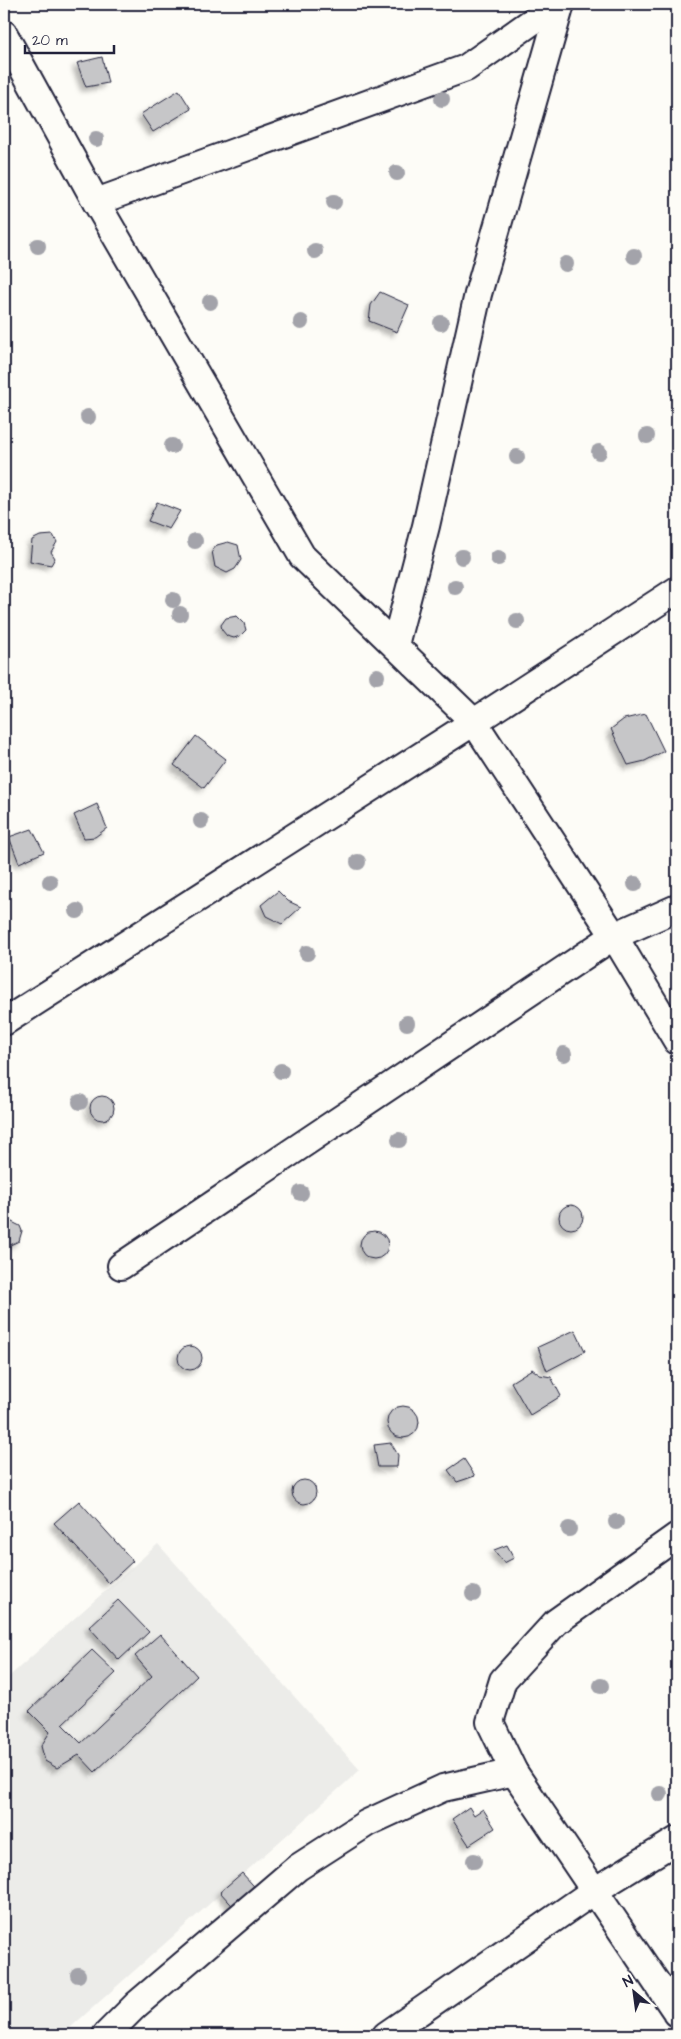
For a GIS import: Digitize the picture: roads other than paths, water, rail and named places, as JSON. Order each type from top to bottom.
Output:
[{"type":"street","points":[[96,202],[466,68],[559,4]]},
{"type":"street","points":[[395,646],[426,526],[478,294],[559,4]]},
{"type":"street","points":[[4,34],[96,202],[302,556],[474,722],[614,936],[677,1041]]},
{"type":"street","points":[[4,1022],[677,590]]},
{"type":"street","points":[[121,1266],[614,936],[677,908]]},
{"type":"street","points":[[677,1536],[556,1622],[503,1680],[490,1722],[514,1772],[677,2013]]},
{"type":"street","points":[[106,2035],[136,2005],[297,1868],[367,1823],[442,1788],[514,1772]]},
{"type":"street","points":[[386,2035],[594,1891],[677,1840]]}]
